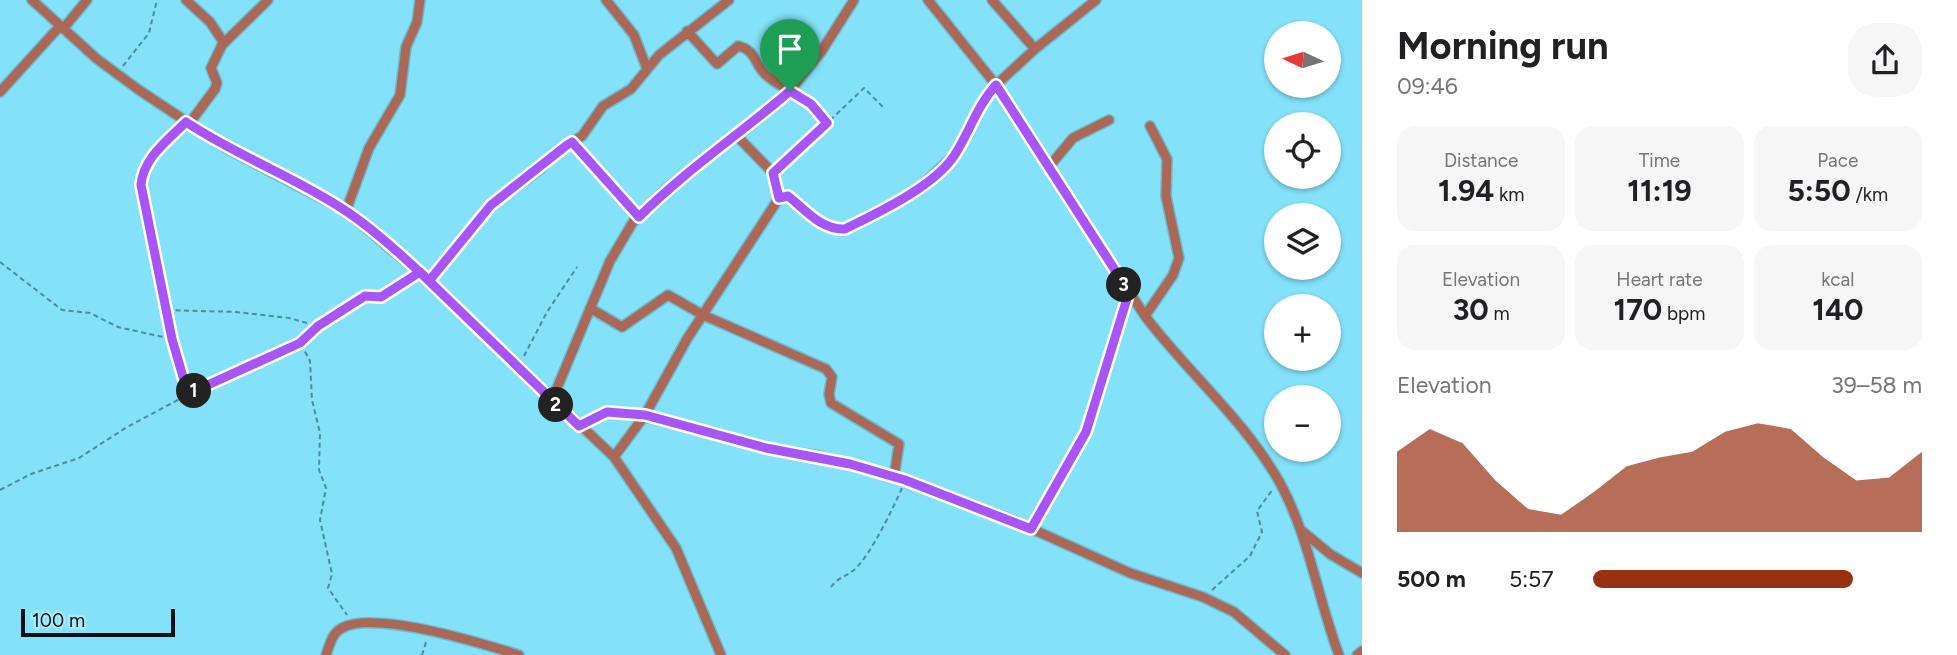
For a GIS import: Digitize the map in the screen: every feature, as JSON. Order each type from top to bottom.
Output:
[{"type":"street","points":[[33,0],[116,73],[187,123],[228,149],[346,211],[420,272],[614,457],[676,548],[721,655]]},
{"type":"street","points":[[0,92],[87,0]]},
{"type":"street","points":[[186,0],[210,22],[223,43]]},
{"type":"street","points":[[187,123],[215,89],[211,62],[223,43],[268,0]]},
{"type":"street","points":[[346,211],[369,148],[400,95],[406,47],[416,23],[420,0]]},
{"type":"street","points":[[606,0],[634,35],[646,69]]},
{"type":"street","points":[[429,281],[491,205],[587,130],[599,110],[631,89],[646,69],[687,31],[729,0]]},
{"type":"street","points":[[552,400],[618,246],[639,217],[665,190],[790,91],[821,52],[853,0]]},
{"type":"street","points":[[928,0],[996,85],[1145,316],[1167,346],[1236,420],[1279,482],[1299,529],[1339,655]]},
{"type":"street","points":[[992,0],[1035,48]]},
{"type":"street","points":[[614,457],[645,415],[703,315],[779,198],[788,196],[829,227],[845,229],[915,192],[947,165],[981,105],[996,85],[1035,48],[1096,0]]},
{"type":"street","points":[[687,31],[717,64],[738,46],[744,47],[756,56],[763,72],[790,91]]},
{"type":"street","points":[[1048,168],[1073,138],[1109,120]]},
{"type":"street","points":[[1145,316],[1173,275],[1179,258],[1166,196],[1167,159],[1150,125]]},
{"type":"street","points":[[736,135],[773,173],[779,198]]},
{"type":"street","points":[[572,142],[639,217]]},
{"type":"street","points":[[590,308],[622,327],[668,295],[703,315],[797,354],[831,372],[831,403],[899,444],[894,477]]},
{"type":"street","points":[[579,426],[607,412],[645,415],[730,439],[818,456],[905,480],[1031,529],[1130,573],[1203,597],[1234,612],[1285,655]]},
{"type":"street","points":[[1299,529],[1330,554],[1362,573]]},
{"type":"street","points":[[326,655],[333,636],[339,630],[358,625],[430,629],[519,655]]},
{"type":"street","points":[[1357,655],[1362,651]]},
{"type":"path","points":[[116,73],[149,33],[157,0]]},
{"type":"path","points":[[773,173],[864,89],[883,107]]},
{"type":"path","points":[[790,91],[811,104],[827,123]]},
{"type":"path","points":[[187,123],[154,155],[142,178],[172,339],[188,394]]},
{"type":"path","points":[[0,262],[62,310],[90,313],[118,327],[172,339]]},
{"type":"path","points":[[518,368],[547,312],[577,267]]},
{"type":"path","points":[[0,490],[31,474],[79,458],[127,426],[188,394],[301,342],[318,326],[365,296],[381,297],[420,272]]},
{"type":"path","points":[[1031,529],[1086,432],[1129,292]]},
{"type":"path","points":[[166,309],[266,316],[318,326]]},
{"type":"path","points":[[301,342],[310,361],[313,400],[320,433],[319,470],[326,488],[320,520],[332,574],[328,588],[343,611],[358,625]]},
{"type":"path","points":[[831,587],[838,577],[855,569],[864,559],[905,480]]},
{"type":"path","points":[[1203,597],[1230,577],[1250,556],[1262,532],[1257,511],[1279,482]]},
{"type":"path","points":[[422,655],[430,629]]},
{"type":"route","points":[[790,91],[747,129],[728,139],[665,190],[639,217],[572,142],[491,205],[429,281],[420,272],[381,297],[365,296],[318,326],[300,343],[188,394],[181,361],[172,339],[141,185],[145,168],[154,155],[186,122],[228,149],[319,195],[370,229],[420,272],[429,281],[579,426],[607,412],[622,411],[645,415],[730,439],[818,456],[905,480],[1031,529],[1086,432],[1129,292],[996,85],[981,105],[947,165],[925,186],[845,229],[829,227],[818,221],[788,196],[779,198],[773,173],[794,157],[827,123],[811,104],[790,91]]}]
